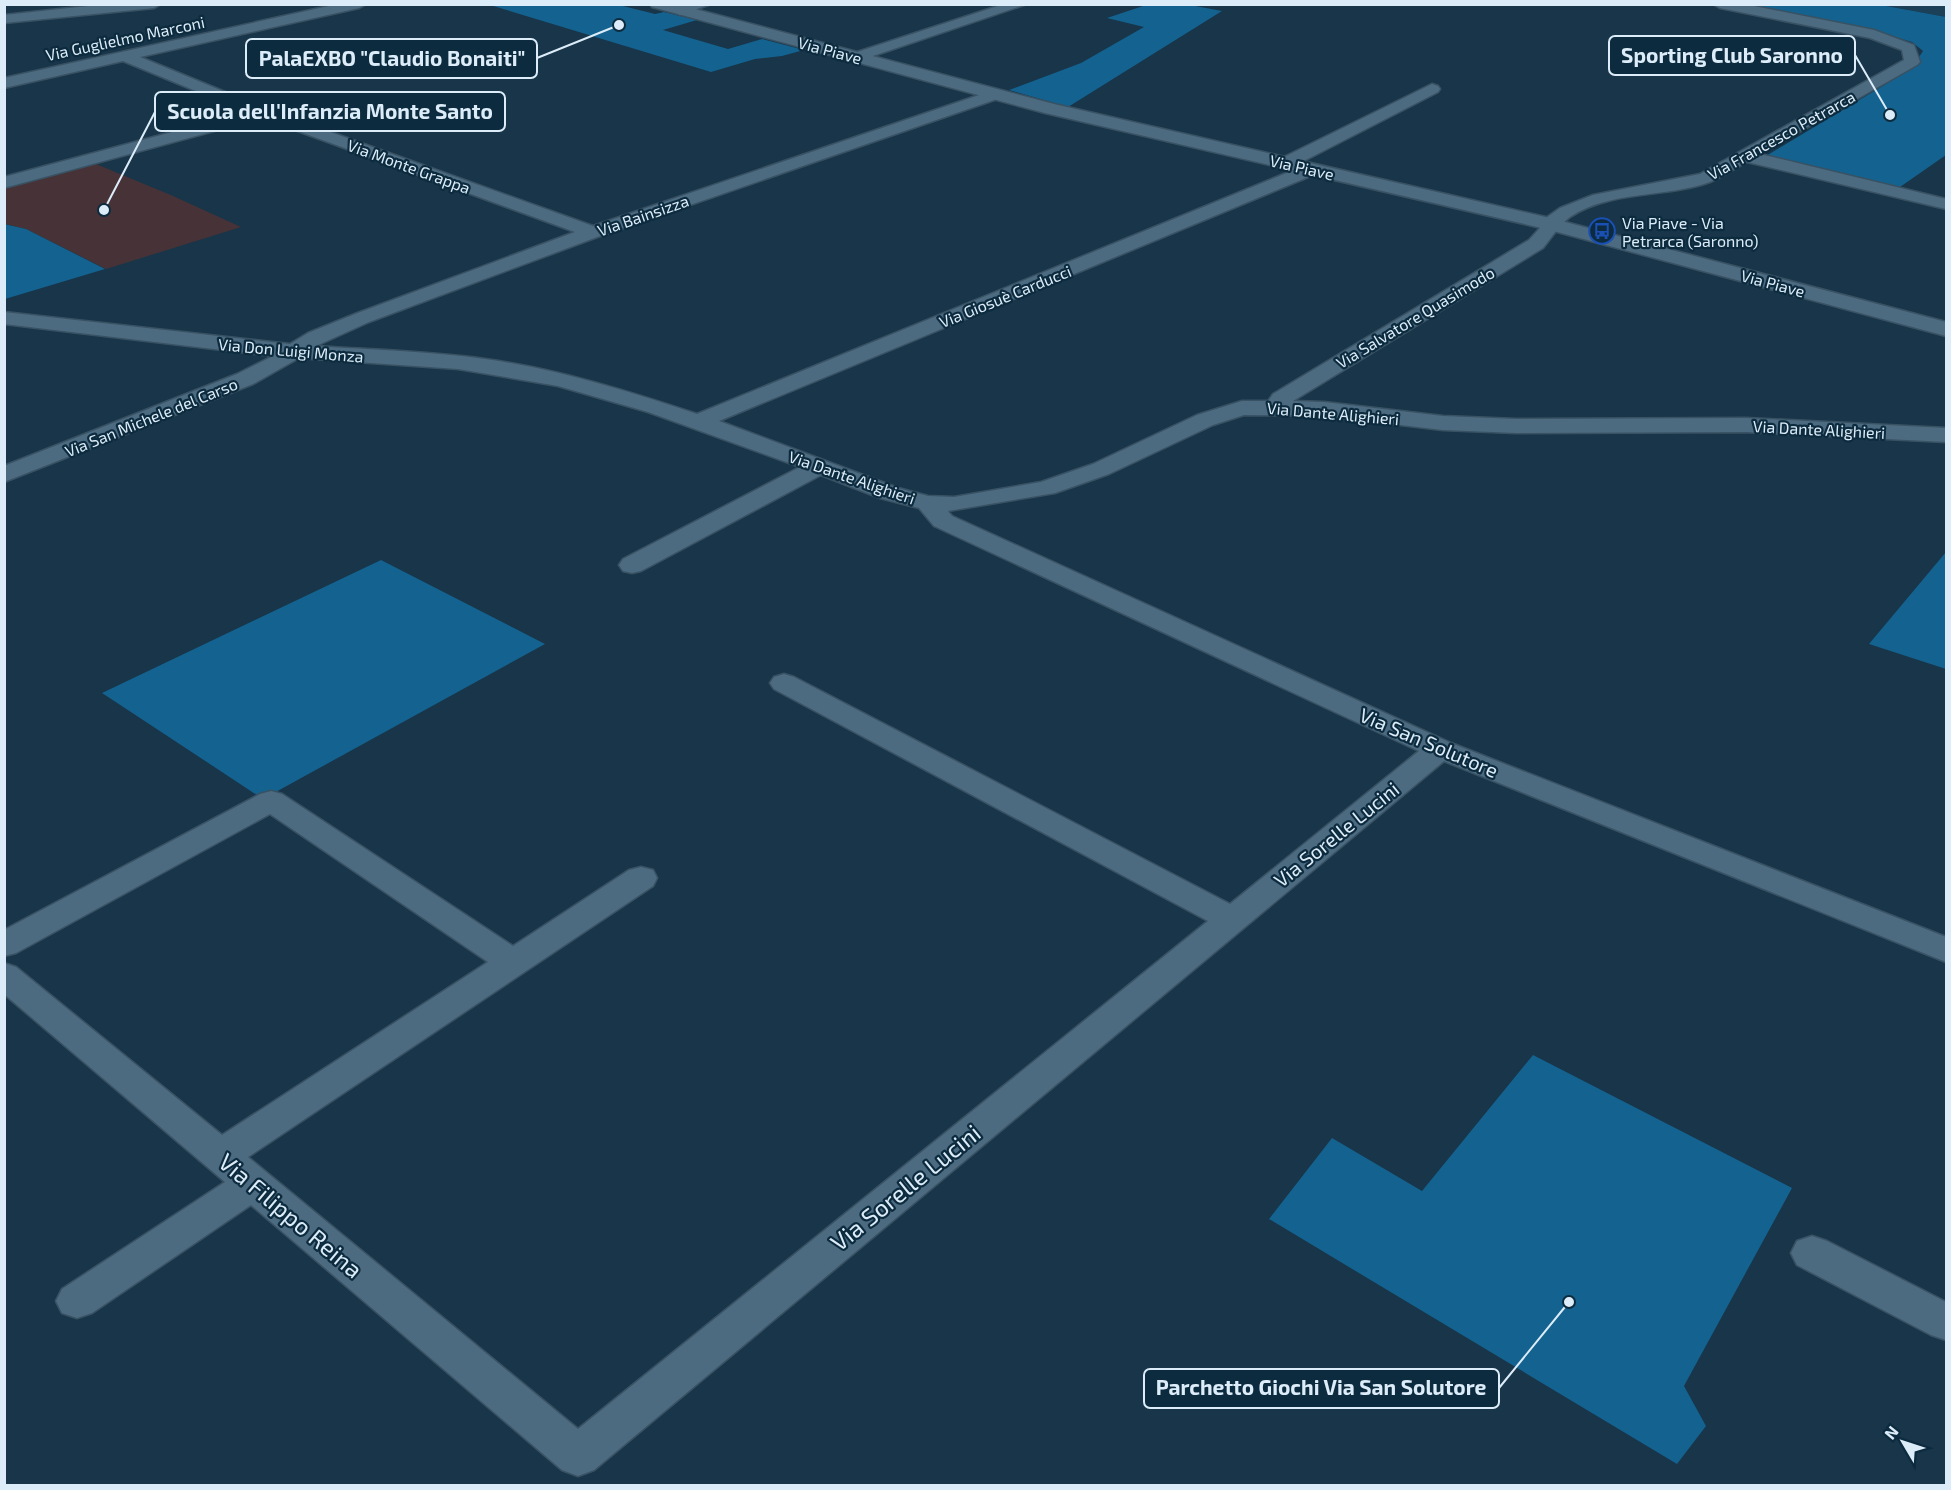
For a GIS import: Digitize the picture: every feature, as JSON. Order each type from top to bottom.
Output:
[{"type":"street","points":[[4,19],[68,9],[154,4]]},
{"type":"street","name":"Via Guglielmo Marconi","points":[[4,83],[359,4]]},
{"type":"street","name":"Via Piave","points":[[657,4],[997,94],[1312,170],[1550,224],[1947,329]]},
{"type":"street","points":[[680,11],[704,4]]},
{"type":"street","points":[[856,57],[1020,4]]},
{"type":"street","name":"Via Francesco Petrarca","points":[[1550,224],[1566,212],[1593,200],[1705,178],[1912,62],[1909,48],[1874,34],[1720,4]]},
{"type":"street","name":"Via Monte Grappa","points":[[126,57],[263,113],[593,232]]},
{"type":"street","points":[[1286,163],[1432,89]]},
{"type":"street","name":"Via Bainsizza","points":[[295,351],[315,337],[362,318],[593,232],[997,94]]},
{"type":"street","points":[[4,183],[263,113]]},
{"type":"street","points":[[1745,156],[1947,204]]},
{"type":"street","name":"Via Giosuè Carducci","points":[[697,422],[1312,170]]},
{"type":"street","name":"Via Salvatore Quasimodo","points":[[1275,407],[1281,399],[1536,244],[1548,231],[1550,224]]},
{"type":"street","name":"Via Don Luigi Monza","points":[[4,318],[163,339],[453,362],[512,370],[577,385]]},
{"type":"street","name":"Via San Michele del Carso","points":[[4,475],[245,379],[295,351]]},
{"type":"street","name":"Via Dante Alighieri","points":[[577,385],[636,401],[697,422],[889,493],[928,503],[954,504],[1071,481],[1221,414],[1242,408],[1275,407],[1324,410],[1443,423],[1516,426],[1746,425],[1947,435]]},
{"type":"street","points":[[632,565],[819,467]]},
{"type":"street","name":"Via San Solutore","points":[[928,503],[943,521],[1440,749],[1947,950]]},
{"type":"street","points":[[784,683],[1232,919]]},
{"type":"street","name":"Via Sorelle Lucini","points":[[578,1456],[1440,749]]},
{"type":"street","points":[[4,945],[271,801],[513,962]]},
{"type":"street","points":[[220,1156],[641,878]]},
{"type":"street","name":"Via Filippo Reina","points":[[4,975],[578,1456]]},
{"type":"street","points":[[77,1301],[253,1184]]},
{"type":"street","points":[[1812,1253],[1947,1322]]},
{"type":"shaded area","points":[[490,5],[619,5],[655,14],[664,12],[697,20],[663,30],[728,49],[762,39],[804,50],[782,56],[755,59],[711,72]]},
{"type":"shaded area","points":[[1146,5],[1190,5],[1222,11],[1068,107],[1009,90],[1081,63],[1144,27],[1107,18]]},
{"type":"shaded area","points":[[1734,5],[1881,5],[1946,17],[1946,155],[1900,187],[1766,156],[1911,69],[1923,51],[1912,42],[1882,33]]},
{"type":"shaded area","points":[[1882,5],[1946,5],[1946,17]]},
{"type":"shaded area","points":[[96,164],[241,227],[106,269],[26,229],[5,224],[4,188]]},
{"type":"shaded area","points":[[4,224],[26,229],[105,269],[5,299]]},
{"type":"shaded area","points":[[1946,552],[1946,669],[1869,644]]},
{"type":"shaded area","points":[[381,560],[545,644],[263,799],[102,693]]},
{"type":"shaded area","points":[[1533,1055],[1792,1188],[1684,1386],[1706,1426],[1677,1464],[1269,1219],[1332,1138],[1422,1191]]},
{"type":"place","name":"PalaEXBO \"Claudio Bonaiti\"","points":[[619,25]]},
{"type":"place","name":"Sporting Club Saronno","points":[[1890,115]]},
{"type":"place","name":"Scuola dell'Infanzia Monte Santo","points":[[104,210]]},
{"type":"place","name":"Via Piave - Via Petrarca (Saronno)","points":[[1602,231]]},
{"type":"place","name":"Parchetto Giochi Via San Solutore","points":[[1569,1302]]}]
